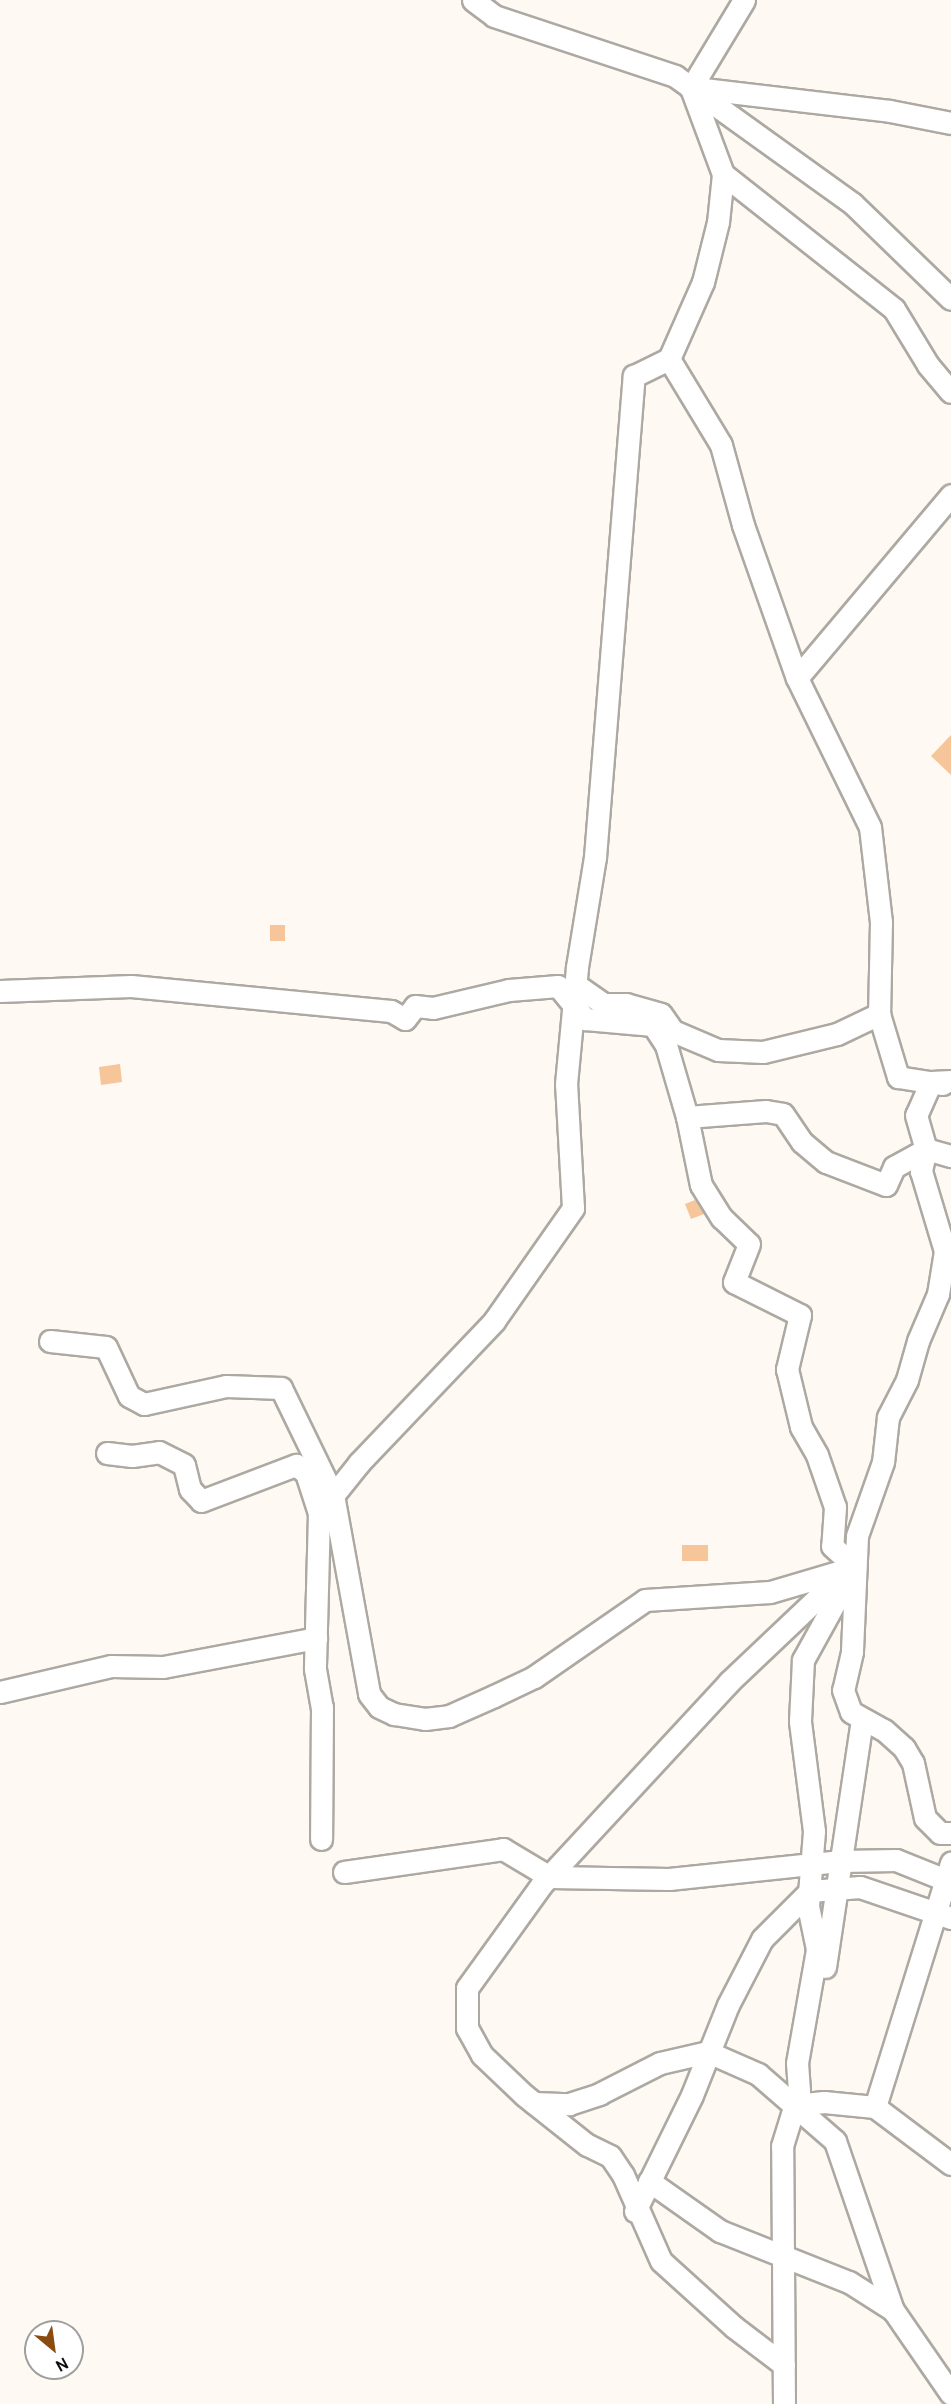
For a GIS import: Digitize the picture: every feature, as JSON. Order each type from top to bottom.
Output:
[{"type":"street","points":[[473,0],[494,16],[675,76],[853,204],[951,299]]},
{"type":"street","points":[[691,88],[744,0]]},
{"type":"street","points":[[691,88],[890,111],[951,123]]},
{"type":"street","points":[[320,1513],[359,1463],[494,1321],[573,1208],[566,1084],[574,993],[595,857],[634,376],[669,360],[704,282],[718,222],[723,174],[691,88]]},
{"type":"street","points":[[723,174],[894,309],[928,365],[951,392]]},
{"type":"street","points":[[669,360],[721,445],[743,525],[797,678],[870,827],[881,922],[879,1014],[898,1077],[944,1083]]},
{"type":"street","points":[[797,678],[951,495]]},
{"type":"street","points":[[0,991],[131,986],[391,1011],[405,1020],[415,1006],[433,1008],[509,990],[558,986],[604,1004],[626,1004],[661,1014],[674,1031],[718,1050],[763,1052],[837,1034],[879,1014]]},
{"type":"street","points":[[574,993],[585,1019],[653,1025],[666,1045],[687,1117],[701,1185],[722,1218],[749,1244],[735,1282],[800,1315],[787,1369],[801,1427],[817,1455],[835,1507],[832,1546],[852,1568]]},
{"type":"street","points":[[944,1083],[916,1115],[926,1149],[921,1171],[945,1251],[938,1294],[918,1341],[907,1380],[888,1417],[884,1462],[857,1536],[852,1568],[852,1652],[843,1690],[851,1712],[884,1730],[904,1748],[913,1763],[925,1818],[940,1833],[951,1833]]},
{"type":"street","points":[[687,1117],[766,1111],[783,1114],[801,1142],[826,1162],[886,1185],[894,1167],[926,1149],[951,1156]]},
{"type":"street","points":[[50,1341],[105,1347],[129,1396],[144,1404],[226,1386],[281,1388],[333,1495],[369,1694],[379,1707],[425,1719],[448,1716],[534,1677],[645,1599],[770,1592],[852,1568]]},
{"type":"street","points":[[107,1453],[132,1456],[159,1452],[184,1465],[190,1489],[201,1501],[296,1465],[306,1473],[314,1489],[320,1513],[315,1669],[322,1707],[321,1839]]},
{"type":"street","points":[[797,2098],[797,2063],[816,1949],[808,1906],[814,1831],[800,1720],[803,1660],[852,1568]]},
{"type":"street","points":[[784,2365],[734,2327],[661,2261],[635,2211],[623,2175],[610,2156],[587,2145],[534,2103],[482,2055],[467,2028],[467,1988],[550,1876],[729,1682],[852,1568]]},
{"type":"street","points":[[0,1692],[111,1666],[174,1665],[316,1638]]},
{"type":"street","points":[[784,2404],[782,2146],[817,2020],[862,1720]]},
{"type":"street","points":[[344,1872],[503,1849],[550,1876],[669,1879],[841,1861],[896,1860],[949,1874],[943,1915],[875,2107]]},
{"type":"street","points":[[635,2211],[692,2095],[708,2052],[762,1939],[810,1891],[860,1887],[943,1915]]},
{"type":"street","points":[[534,2103],[568,2104],[599,2094],[660,2063],[708,2052],[758,2074],[797,2098],[835,2141],[893,2310],[951,2394]]},
{"type":"street","points":[[797,2098],[875,2107],[949,2157]]},
{"type":"street","points":[[649,2181],[720,2231],[849,2282],[893,2310]]},
{"type":"building","points":[[951,735],[951,775],[931,756]]},
{"type":"building","points":[[270,925],[285,925],[285,941],[270,941]]},
{"type":"building","points":[[120,1064],[122,1082],[101,1085],[99,1067]]},
{"type":"building","points":[[695,1200],[704,1214],[691,1219],[685,1204]]},
{"type":"building","points":[[682,1545],[708,1545],[708,1561],[682,1561]]}]
